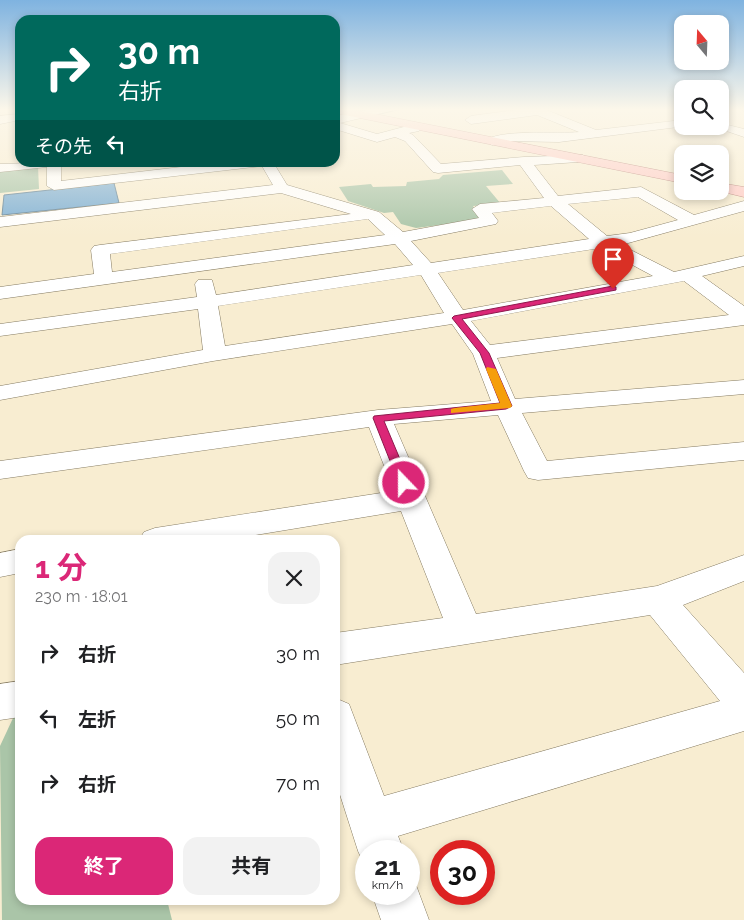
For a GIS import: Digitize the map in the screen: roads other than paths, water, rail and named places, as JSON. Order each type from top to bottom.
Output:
[{"type":"main road","points":[[547,152],[674,177]]},
{"type":"main road","points":[[729,189],[744,192]]},
{"type":"street","points":[[422,152],[438,168],[578,158]]},
{"type":"street","points":[[524,161],[555,202],[603,242],[680,276],[720,298],[744,318]]},
{"type":"street","points":[[0,164],[15,162]]},
{"type":"street","points":[[0,168],[15,167]]},
{"type":"street","points":[[56,167],[54,186],[222,167]]},
{"type":"street","points":[[269,167],[282,188]]},
{"type":"street","points":[[124,178],[132,206]]},
{"type":"street","points":[[0,222],[282,188],[373,215],[399,238],[426,269],[457,318],[484,353],[506,406],[538,471],[744,451]]},
{"type":"street","points":[[0,293],[399,238],[490,221],[480,208],[641,192],[692,220]]},
{"type":"street","points":[[190,199],[199,237],[215,355]]},
{"type":"street","points":[[0,330],[208,302],[631,238],[744,206]]},
{"type":"street","points":[[104,279],[100,250],[373,215]]},
{"type":"street","points":[[0,393],[215,355],[457,318],[680,276],[744,261]]},
{"type":"street","points":[[720,298],[744,295]]},
{"type":"street","points":[[484,353],[744,318]]},
{"type":"street","points":[[0,470],[378,418],[744,387]]},
{"type":"street","points":[[378,418],[465,630]]},
{"type":"street","points":[[185,535],[410,499]]},
{"type":"street","points":[[0,565],[15,562]]},
{"type":"street","points":[[340,648],[658,600],[744,568]]},
{"type":"street","points":[[658,600],[744,701]]},
{"type":"street","points":[[0,702],[15,700]]},
{"type":"street","points":[[340,732],[376,836],[744,713]]},
{"type":"street","points":[[400,905],[405,920]]},
{"type":"water","points":[[114,183],[119,203],[2,215],[4,195]]}]
